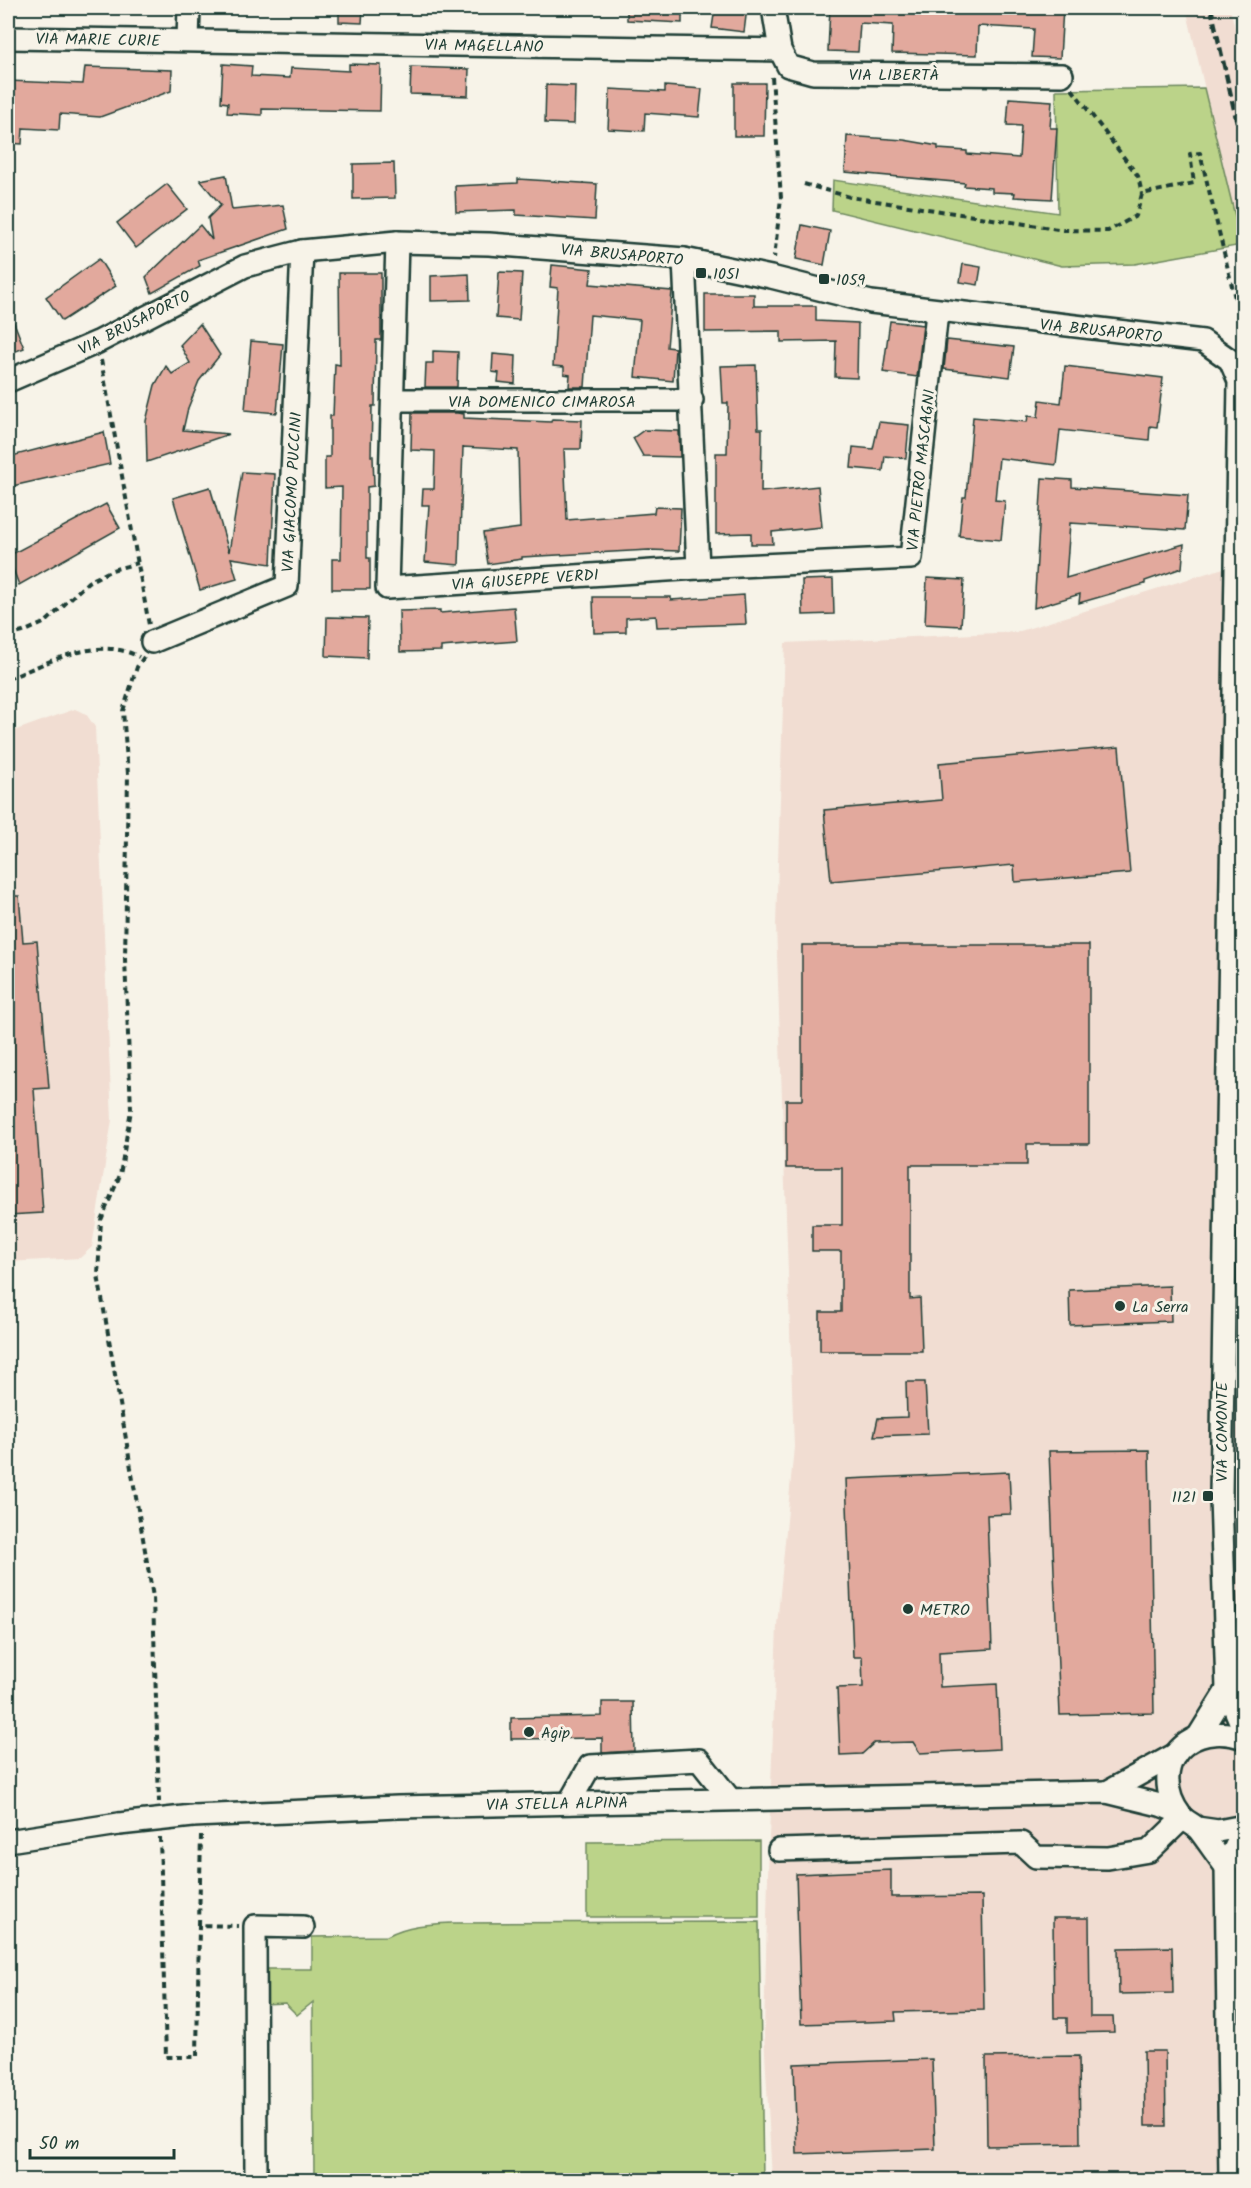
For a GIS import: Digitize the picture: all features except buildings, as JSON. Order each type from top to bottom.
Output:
[{"type":"street","points":[[189,8],[189,40]]},
{"type":"street","points":[[773,8],[775,51]]},
{"type":"street","name":"VIA MARIE CURIE","points":[[8,38],[189,40]]},
{"type":"street","name":"VIA MAGELLANO","points":[[189,40],[775,51]]},
{"type":"street","name":"VIA LIBERTÀ","points":[[775,51],[788,66],[813,74],[1062,75]]},
{"type":"street","name":"VIA BRUSAPORTO","points":[[8,381],[98,342],[245,266],[302,251],[397,242],[489,243],[684,259],[771,277],[871,302],[937,312],[1203,341],[1230,360],[1239,381]]},
{"type":"street","name":"VIA GIUSEPPE VERDI","points":[[397,242],[387,588],[698,568]]},
{"type":"street","name":"VIA GIACOMO PUCCINI","points":[[147,651],[287,586],[302,251]]},
{"type":"street","points":[[684,259],[698,568]]},
{"type":"street","name":"VIA PIETRO MASCAGNI","points":[[698,568],[911,558],[937,312]]},
{"type":"street","name":"VIA COMONTE","points":[[1239,381],[1221,1496],[1227,1690],[1244,1731]]},
{"type":"street","name":"VIA DOMENICO CIMAROSA","points":[[393,400],[692,400]]},
{"type":"street","points":[[1199,1735],[1227,1690]]},
{"type":"street","points":[[1199,1735],[1224,1734],[1244,1738]]},
{"type":"street","name":"VIA STELLA ALPINA","points":[[1107,1792],[1176,1754],[1184,1745],[1199,1735]]},
{"type":"street","points":[[1176,1754],[1169,1770],[1167,1789],[1170,1800],[1226,1867]]},
{"type":"street","points":[[569,1803],[590,1766],[699,1760],[730,1799]]},
{"type":"street","name":"VIA STELLA ALPINA","points":[[8,1841],[119,1824],[197,1826],[569,1803],[1107,1792],[1160,1805],[1186,1820],[1218,1831],[1244,1828]]},
{"type":"street","points":[[779,1850],[1021,1844],[1036,1857],[1108,1858],[1149,1851],[1186,1820]]},
{"type":"street","points":[[1230,2181],[1226,1867],[1244,1828]]},
{"type":"street","points":[[256,2181],[255,1926],[303,1926]]},
{"type":"path","points":[[771,277],[781,198],[775,51]]},
{"type":"path","points":[[804,184],[850,197],[1064,230],[1108,231],[1136,216],[1142,194],[1138,176],[1062,75]]},
{"type":"path","points":[[1142,194],[1194,183],[1190,154],[1200,153],[1239,315],[1239,348]]},
{"type":"path","points":[[98,342],[138,563],[147,651],[123,711],[128,774],[125,959],[131,1110],[120,1175],[101,1221],[98,1275],[153,1597],[159,1809]]},
{"type":"path","points":[[8,636],[46,622],[88,582],[112,570],[138,563]]},
{"type":"path","points":[[8,679],[70,654],[95,650],[147,651]]},
{"type":"path","points":[[160,1833],[166,2057],[196,2056],[199,1925],[197,1826]]},
{"type":"path","points":[[199,1925],[255,1926]]},
{"type":"shaded area","points":[[1186,8],[1230,8],[1244,66],[1243,252]]},
{"type":"shaded area","points":[[1243,562],[1243,2180],[772,2180],[764,2033],[769,1838],[777,1625],[794,1447],[776,925],[785,643],[1017,632]]},
{"type":"shaded area","points":[[75,709],[86,714],[95,727],[112,1120],[92,1247],[80,1258],[8,1262],[8,733]]},
{"type":"green space","points":[[1204,88],[1242,245],[1135,264],[1062,266],[832,210],[833,180],[1058,213],[1056,90]]},
{"type":"green space","points":[[759,1841],[759,1917],[587,1917],[587,1842]]},
{"type":"green space","points":[[759,1922],[763,2180],[314,2180],[313,2002],[297,2015],[285,2003],[264,2004],[264,1969],[312,1969],[312,1937],[387,1936],[410,1927],[452,1923]]},
{"type":"railway","points":[[1211,8],[1244,153]]},
{"type":"place","name":"1051","points":[[701,273]]},
{"type":"place","name":"1059","points":[[824,279]]},
{"type":"place","name":"La Serra","points":[[1120,1306]]},
{"type":"place","name":"1121","points":[[1208,1496]]},
{"type":"place","name":"METRO","points":[[908,1609]]},
{"type":"place","name":"Agip","points":[[529,1732]]}]
